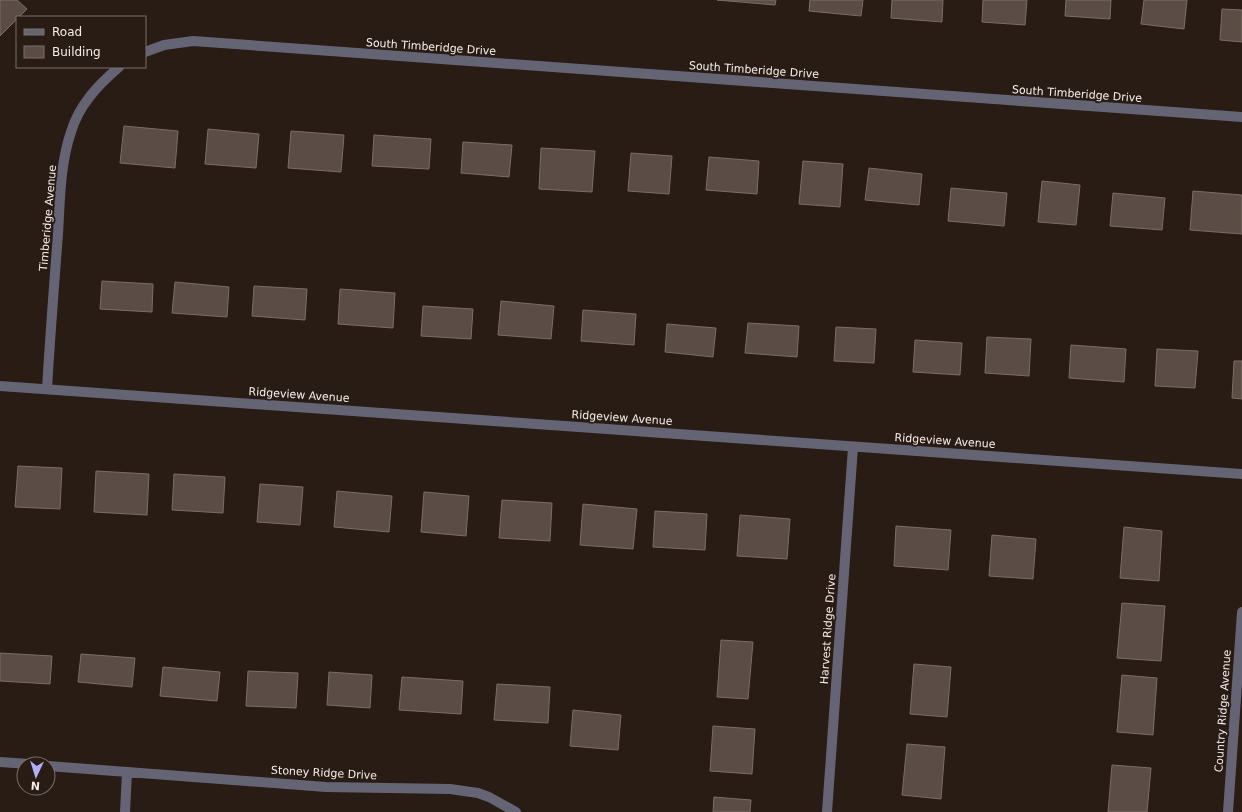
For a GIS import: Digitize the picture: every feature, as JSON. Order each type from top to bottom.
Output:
[{"type":"street","name":"South Timberidge Drive","points":[[146,52],[164,45],[193,41],[1242,117]]},
{"type":"street","name":"Timberidge Avenue","points":[[47,389],[65,156],[71,131],[82,108],[99,84],[118,68]]},
{"type":"street","name":"Ridgeview Avenue","points":[[0,386],[1242,474]]},
{"type":"street","name":"Harvest Ridge Drive","points":[[827,812],[853,447]]},
{"type":"street","name":"Country Ridge Avenue","points":[[1228,812],[1242,612]]},
{"type":"street","points":[[0,762],[16,763]]},
{"type":"street","name":"Stoney Ridge Drive","points":[[56,767],[326,787],[450,789],[484,795],[516,812]]},
{"type":"street","points":[[125,812],[127,772]]},
{"type":"building","points":[[0,0],[17,0],[27,9],[20,16],[16,16],[16,20],[0,36]]},
{"type":"building","points":[[717,0],[776,0],[775,5]]},
{"type":"building","points":[[810,0],[863,0],[861,16],[809,11]]},
{"type":"building","points":[[892,0],[943,0],[942,22],[891,18]]},
{"type":"building","points":[[983,0],[1027,0],[1025,25],[982,22]]},
{"type":"building","points":[[1066,0],[1111,0],[1110,19],[1065,16]]},
{"type":"building","points":[[1144,0],[1187,0],[1184,29],[1141,24]]},
{"type":"building","points":[[1222,9],[1242,10],[1242,42],[1220,40]]},
{"type":"building","points":[[124,126],[178,131],[175,168],[120,163]]},
{"type":"building","points":[[208,129],[259,134],[256,168],[205,164]]},
{"type":"building","points":[[291,131],[344,135],[341,172],[288,168]]},
{"type":"building","points":[[374,135],[431,139],[429,169],[372,166]]},
{"type":"building","points":[[463,142],[512,145],[509,177],[461,173]]},
{"type":"building","points":[[541,148],[595,151],[592,192],[539,189]]},
{"type":"building","points":[[631,153],[672,156],[669,194],[628,191]]},
{"type":"building","points":[[709,157],[759,161],[757,194],[706,190]]},
{"type":"building","points":[[803,161],[843,164],[840,207],[799,204]]},
{"type":"building","points":[[869,168],[922,174],[919,205],[865,200]]},
{"type":"building","points":[[1042,181],[1080,185],[1076,225],[1038,222]]},
{"type":"building","points":[[951,188],[1007,193],[1004,226],[948,221]]},
{"type":"building","points":[[1193,191],[1242,195],[1242,234],[1190,230]]},
{"type":"building","points":[[1113,193],[1165,198],[1162,230],[1110,226]]},
{"type":"building","points":[[102,281],[153,284],[152,312],[100,309]]},
{"type":"building","points":[[175,282],[229,287],[227,317],[172,313]]},
{"type":"building","points":[[254,286],[307,289],[305,320],[252,316]]},
{"type":"building","points":[[340,289],[395,293],[393,328],[338,324]]},
{"type":"building","points":[[501,301],[554,306],[551,339],[498,335]]},
{"type":"building","points":[[423,306],[473,309],[471,339],[421,336]]},
{"type":"building","points":[[583,310],[636,314],[634,345],[581,341]]},
{"type":"building","points":[[748,323],[799,326],[797,357],[745,353]]},
{"type":"building","points":[[667,324],[716,328],[713,357],[665,352]]},
{"type":"building","points":[[836,327],[876,329],[874,363],[834,361]]},
{"type":"building","points":[[987,337],[1031,339],[1029,376],[985,373]]},
{"type":"building","points":[[915,340],[962,343],[960,375],[913,372]]},
{"type":"building","points":[[1071,345],[1126,349],[1124,382],[1069,378]]},
{"type":"building","points":[[1157,349],[1198,351],[1195,388],[1155,386]]},
{"type":"building","points":[[1234,361],[1242,361],[1242,399],[1232,398]]},
{"type":"building","points":[[18,466],[62,468],[60,509],[15,507]]},
{"type":"building","points":[[96,471],[149,474],[147,515],[94,512]]},
{"type":"building","points":[[174,474],[225,477],[223,513],[172,510]]},
{"type":"building","points":[[260,484],[303,487],[300,525],[257,522]]},
{"type":"building","points":[[337,491],[392,496],[389,532],[334,527]]},
{"type":"building","points":[[424,492],[469,496],[466,536],[421,532]]},
{"type":"building","points":[[502,500],[552,503],[550,541],[499,538]]},
{"type":"building","points":[[583,504],[637,509],[633,549],[580,545]]},
{"type":"building","points":[[655,511],[707,514],[705,550],[653,547]]},
{"type":"building","points":[[740,515],[790,519],[787,559],[737,556]]},
{"type":"building","points":[[896,526],[951,530],[948,570],[894,566]]},
{"type":"building","points":[[1124,527],[1162,531],[1159,581],[1120,578]]},
{"type":"building","points":[[992,535],[1036,539],[1033,579],[989,576]]},
{"type":"building","points":[[1122,603],[1165,606],[1161,661],[1117,658]]},
{"type":"building","points":[[721,640],[753,642],[748,699],[717,697]]},
{"type":"building","points":[[0,653],[52,656],[50,684],[0,681]]},
{"type":"building","points":[[81,654],[135,658],[132,687],[78,682]]},
{"type":"building","points":[[914,664],[951,667],[947,717],[910,714]]},
{"type":"building","points":[[163,667],[220,672],[217,701],[160,696]]},
{"type":"building","points":[[248,671],[298,673],[296,708],[246,706]]},
{"type":"building","points":[[329,672],[372,675],[370,708],[327,705]]},
{"type":"building","points":[[1122,675],[1157,678],[1153,735],[1117,732]]},
{"type":"building","points":[[402,677],[463,681],[461,714],[399,710]]},
{"type":"building","points":[[497,684],[550,687],[548,723],[494,720]]},
{"type":"building","points":[[573,710],[621,715],[618,750],[570,746]]},
{"type":"building","points":[[713,726],[755,729],[752,774],[710,771]]},
{"type":"building","points":[[907,744],[945,747],[941,799],[902,795]]},
{"type":"building","points":[[1112,765],[1151,768],[1147,812],[1108,812]]},
{"type":"building","points":[[714,797],[751,800],[750,812],[713,812]]}]
